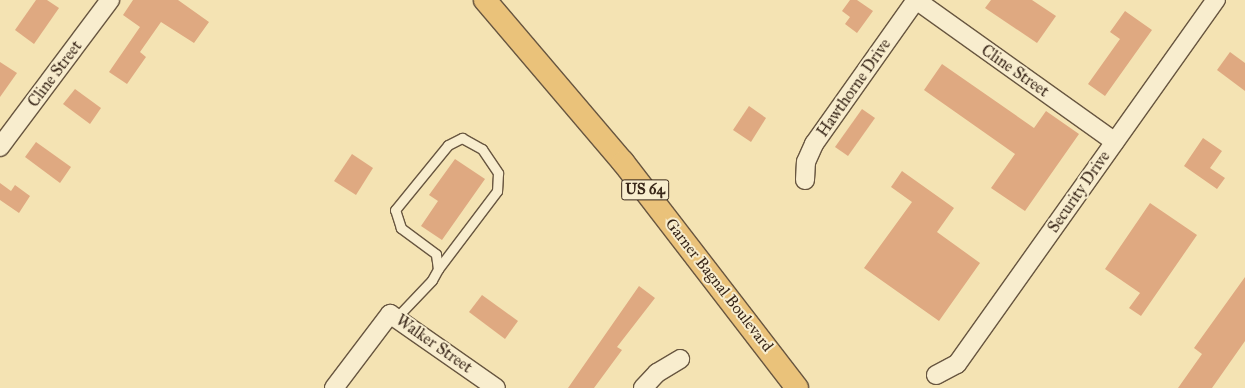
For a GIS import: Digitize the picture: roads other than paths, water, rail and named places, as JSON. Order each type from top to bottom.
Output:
[{"type":"highway","name":"Garner Bagnal Boulevard","points":[[486,0],[623,162],[797,388]]},
{"type":"street","name":"Cline Street","points":[[0,146],[110,0]]},
{"type":"street","name":"Cline Street","points":[[916,0],[1115,142]]},
{"type":"street","name":"Hawthorne Drive","points":[[805,180],[806,162],[814,144],[916,0]]},
{"type":"street","name":"Security Drive","points":[[936,376],[957,364],[1216,0]]},
{"type":"street","points":[[334,388],[393,316]]},
{"type":"street","name":"Walker Street","points":[[393,316],[496,388]]},
{"type":"street","points":[[643,388],[657,373],[680,359]]},
{"type":"lane","points":[[393,316],[432,280],[438,269],[498,191],[498,173],[482,150],[462,138],[448,144],[395,210],[401,228],[436,254],[438,269]]}]
